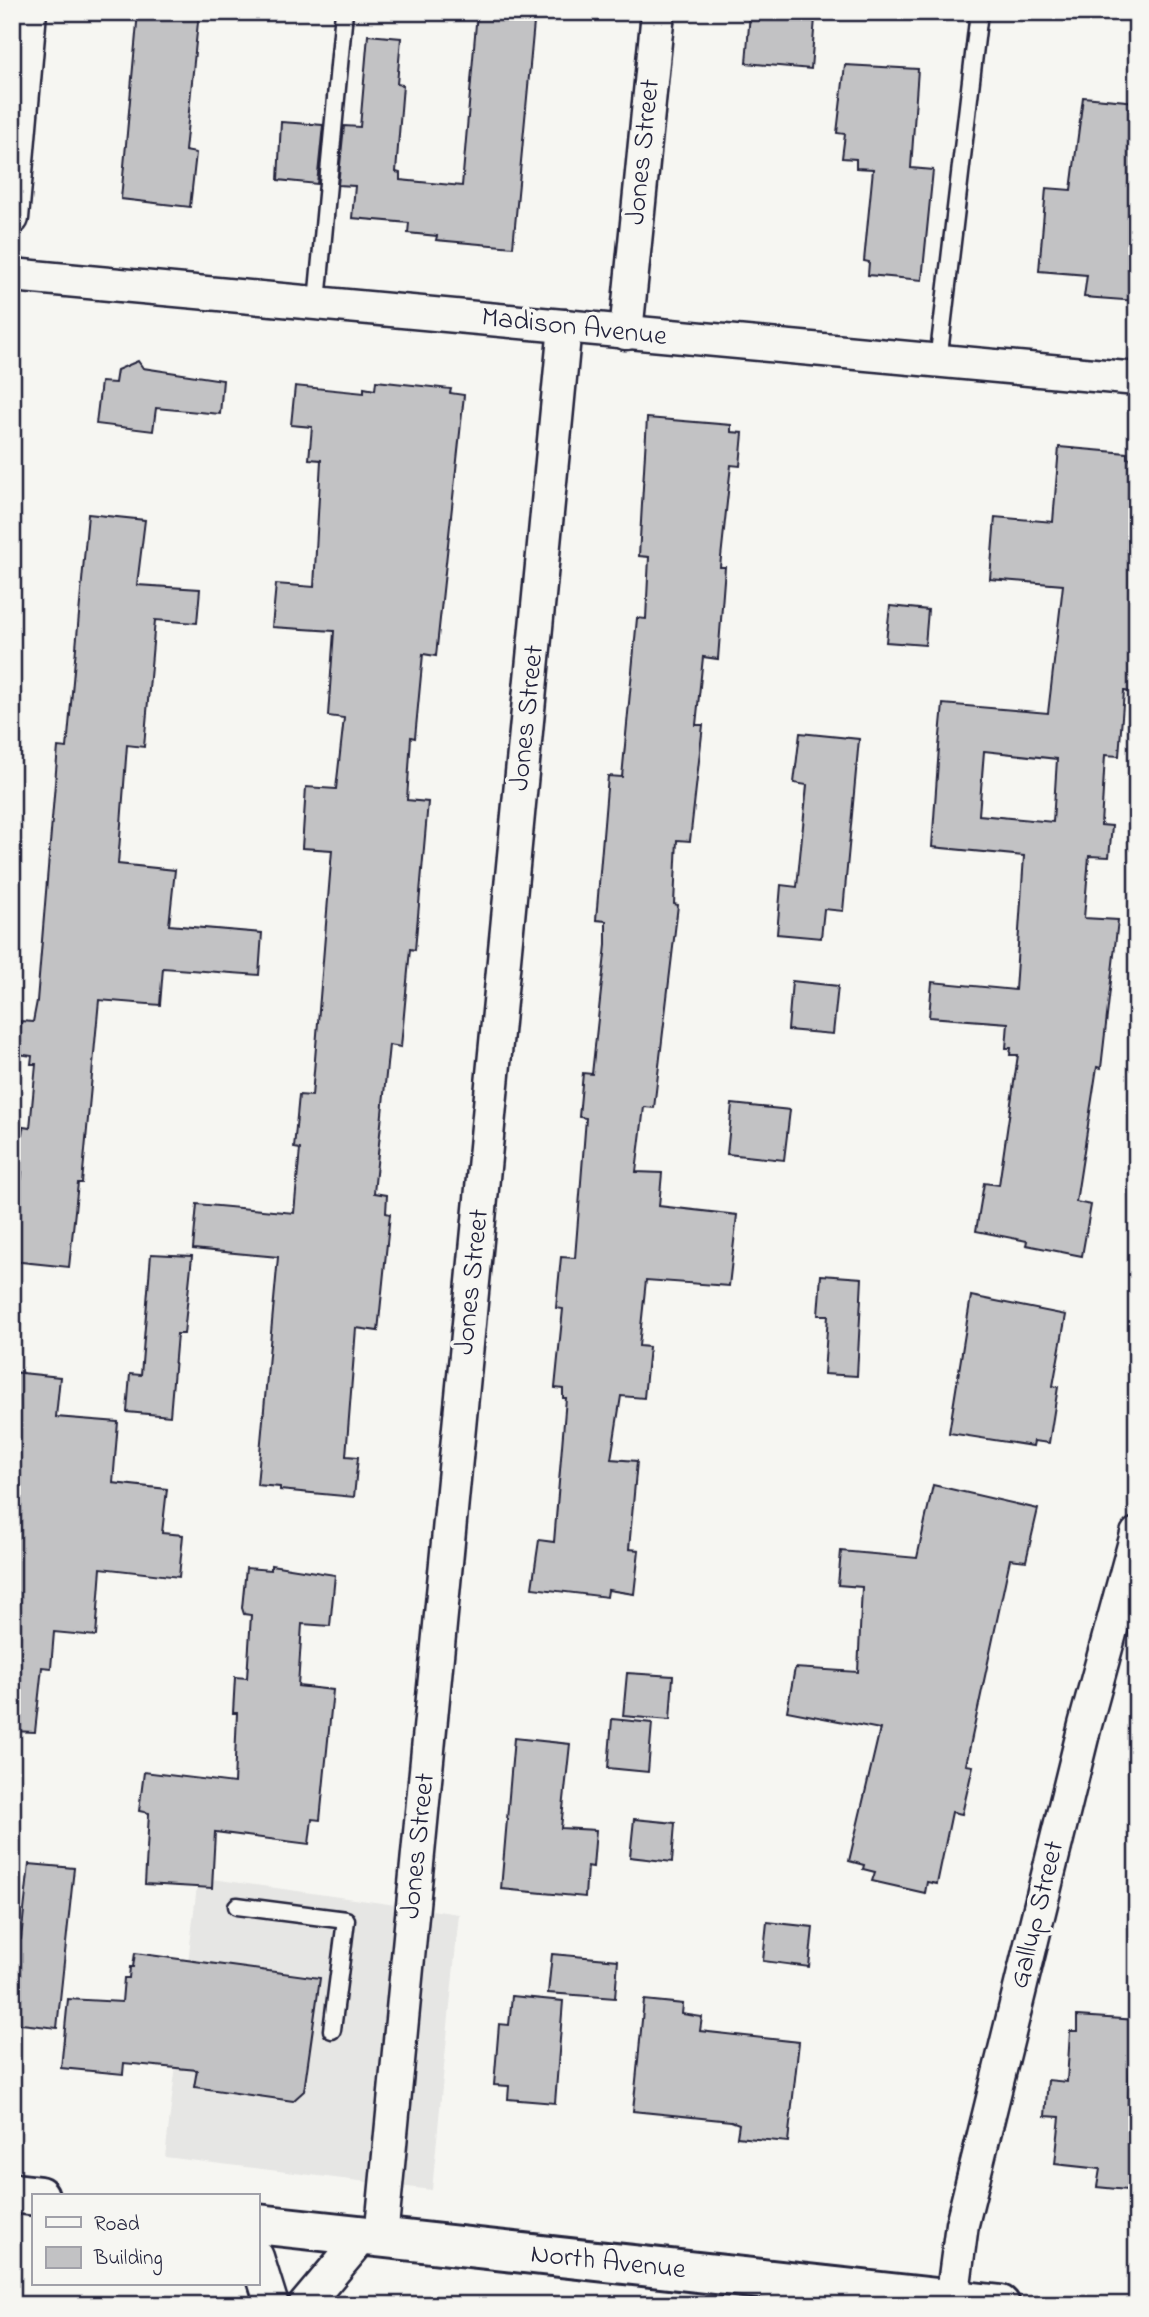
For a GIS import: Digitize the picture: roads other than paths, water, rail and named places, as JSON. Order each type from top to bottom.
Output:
[{"type":"main road","points":[[12,2193],[32,2195]]},
{"type":"main road","name":"North Avenue","points":[[259,2224],[899,2300],[952,2300],[1000,2305]]},
{"type":"street","points":[[12,218],[30,12]]},
{"type":"street","name":"Jones Street","points":[[626,333],[658,12]]},
{"type":"street","name":"Madison Avenue","points":[[12,275],[1137,379]]},
{"type":"street","name":"Jones Street","points":[[372,2237],[565,326]]},
{"type":"street","name":"Gallup Street","points":[[952,2300],[962,2224],[1085,1726],[1137,1534]]},
{"type":"street","points":[[305,2305],[372,2237]]},
{"type":"street","points":[[259,2263],[272,2305]]},
{"type":"lane","points":[[317,302],[344,12]]},
{"type":"lane","points":[[938,362],[979,12]]},
{"type":"lane","points":[[237,1906],[346,1920],[332,2030]]}]
